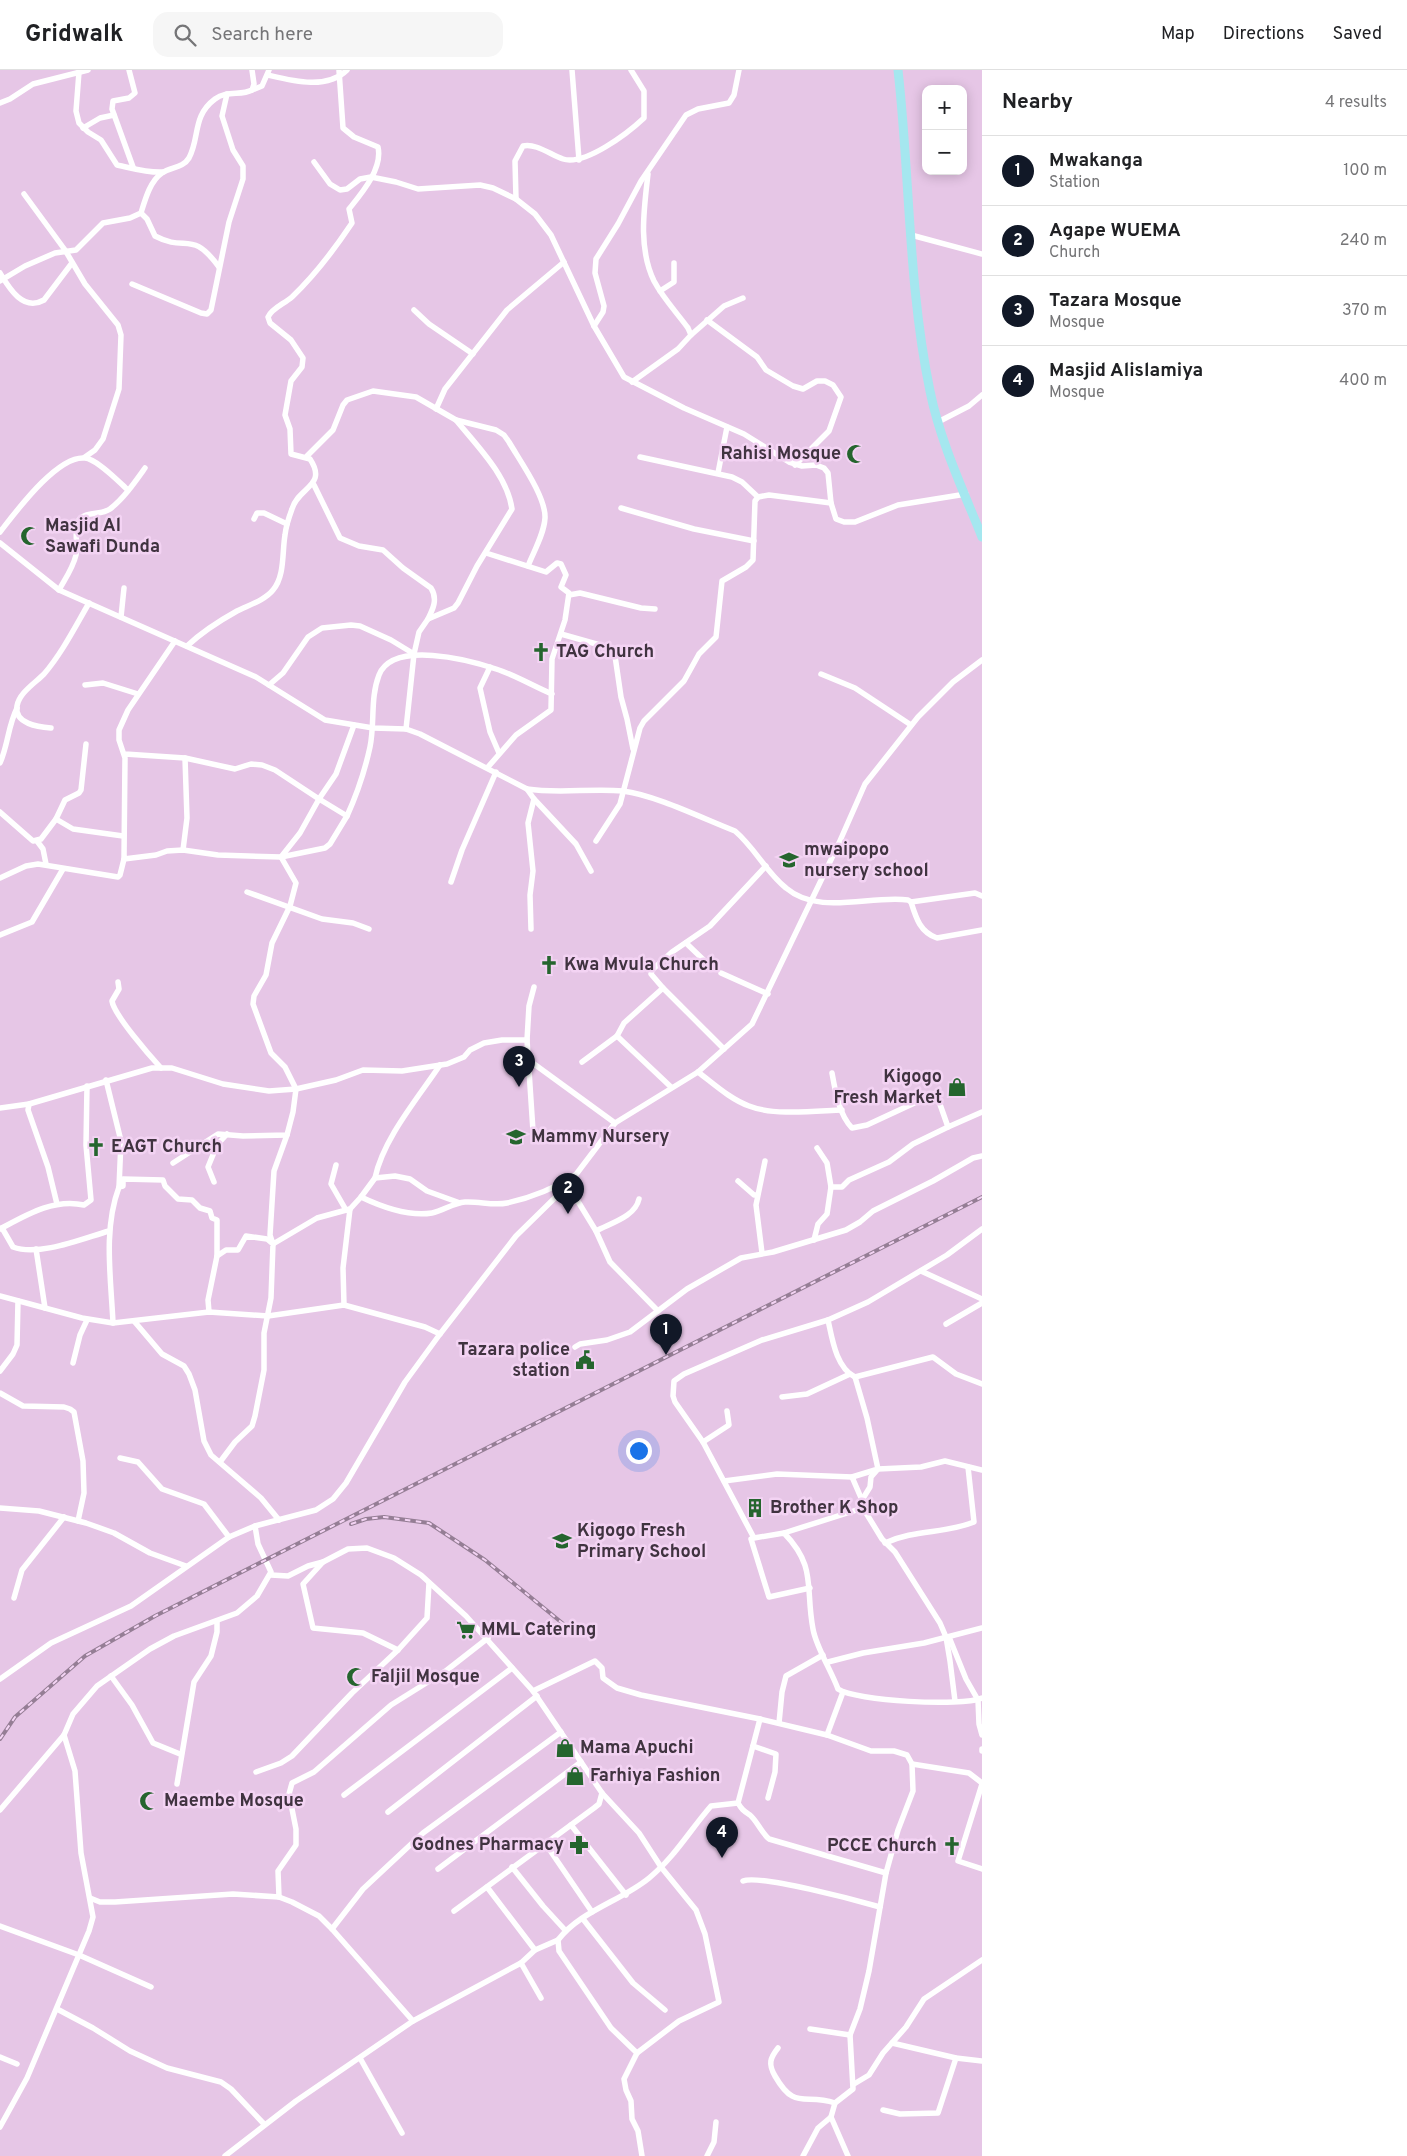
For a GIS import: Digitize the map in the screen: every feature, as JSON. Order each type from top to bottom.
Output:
[{"type":"main road","points":[[900,72],[911,235],[923,350],[938,422],[982,537]]},
{"type":"street","points":[[0,103],[10,99],[33,84],[88,70]]},
{"type":"street","points":[[129,70],[134,93],[129,98],[113,101],[114,115],[133,167]]},
{"type":"street","points":[[252,70],[254,84],[252,90]]},
{"type":"street","points":[[339,70],[344,131],[379,149],[371,177],[366,188],[349,209],[352,223],[332,253],[292,297],[274,310],[268,317],[270,323],[290,340],[303,358],[302,366],[291,384],[285,415],[290,429],[291,454],[307,456],[314,466],[314,485],[340,538],[359,546],[383,550],[434,592],[434,604],[428,619],[419,632],[414,654],[406,730]]},
{"type":"street","points":[[79,72],[76,111],[79,123],[83,128],[101,140],[116,165],[133,167],[142,172],[163,172],[183,164],[189,158],[195,130],[203,113],[214,99],[226,94],[252,90],[262,86],[268,72],[309,82],[340,77],[347,70]]},
{"type":"street","points":[[572,70],[579,160]]},
{"type":"street","points":[[516,199],[515,162],[523,146],[536,148],[568,160],[579,160],[622,135],[644,116],[644,91],[631,70]]},
{"type":"street","points":[[594,326],[604,306],[595,272],[596,259],[648,171],[686,115],[698,109],[726,104],[731,101],[739,70]]},
{"type":"street","points":[[132,284],[207,314],[210,312],[243,170],[222,116],[226,94]]},
{"type":"street","points":[[83,128],[100,118],[114,115]]},
{"type":"street","points":[[314,162],[330,184],[340,190],[347,189],[360,178],[371,177],[418,189],[480,185],[493,188],[516,199],[543,223],[564,262],[594,326],[619,371],[632,382],[744,434],[795,464],[824,468],[829,480],[831,502],[836,519],[844,522],[856,522],[904,503],[966,494]]},
{"type":"street","points":[[648,171],[644,207],[644,244],[651,273],[660,290],[688,328],[691,335]]},
{"type":"street","points":[[2,280],[25,266],[65,250],[76,250],[103,223],[130,218],[140,213],[154,181],[163,172]]},
{"type":"street","points":[[0,532],[14,513],[51,475],[72,461],[85,458],[99,446],[119,389],[122,345],[118,325],[96,299],[65,250],[24,194]]},
{"type":"street","points":[[140,213],[147,219],[155,236],[172,242],[199,245],[209,253],[219,267]]},
{"type":"street","points":[[911,235],[982,254]]},
{"type":"street","points":[[436,409],[445,389],[507,310],[564,262]]},
{"type":"street","points":[[0,273],[2,280],[10,290],[22,300],[38,303],[44,300],[72,263]]},
{"type":"street","points":[[660,290],[674,282],[674,263]]},
{"type":"street","points":[[632,382],[678,349],[724,306],[743,298]]},
{"type":"street","points":[[414,310],[447,337],[473,354]]},
{"type":"street","points":[[707,320],[757,357],[766,370],[787,383],[803,389],[817,381],[825,382],[833,385],[840,394],[841,400],[835,410],[829,431],[795,464]]},
{"type":"street","points":[[307,456],[333,430],[343,404],[354,396],[373,391],[416,397],[456,420],[496,430],[504,435],[537,491],[545,517],[528,566]]},
{"type":"street","points":[[938,422],[968,406],[982,395]]},
{"type":"street","points":[[428,619],[454,608],[511,515],[511,502],[499,476],[487,457],[456,420]]},
{"type":"street","points":[[718,473],[727,427]]},
{"type":"street","points":[[640,456],[718,473],[742,482],[758,496],[769,495],[831,502]]},
{"type":"street","points":[[85,458],[102,468],[128,490]]},
{"type":"street","points":[[59,590],[76,555],[78,538],[76,527],[79,520],[87,514],[109,510],[145,468]]},
{"type":"street","points":[[187,646],[215,624],[272,592],[280,578],[287,524],[298,496],[314,485]]},
{"type":"street","points":[[596,841],[620,804],[640,728],[644,721],[684,681],[699,654],[716,637],[720,586],[726,577],[741,570],[753,560],[754,505],[758,496]]},
{"type":"street","points":[[621,508],[694,529],[754,541]]},
{"type":"street","points":[[254,519],[257,513],[263,513],[287,524]]},
{"type":"street","points":[[0,543],[59,590],[187,646],[269,685],[325,720],[372,728],[406,730],[420,734],[527,788],[544,791],[623,791],[642,795],[735,831],[746,840],[787,890],[811,903],[901,899],[911,902],[975,893],[982,888]]},
{"type":"street","points":[[486,553],[546,572],[557,563],[561,564],[566,575],[561,587],[568,591],[569,595],[561,634],[552,658],[552,707],[549,713],[516,735],[488,767]]},
{"type":"street","points":[[121,617],[124,588]]},
{"type":"street","points":[[569,595],[580,593],[641,608],[656,609]]},
{"type":"street","points":[[0,763],[7,744],[8,728],[21,697],[53,664],[89,603]]},
{"type":"street","points":[[269,685],[284,672],[308,637],[322,628],[351,625],[360,626],[391,640],[414,654],[455,659],[490,667],[552,694]]},
{"type":"street","points":[[561,634],[614,648],[620,697],[628,718],[634,754]]},
{"type":"street","points":[[0,878],[26,866],[46,864],[63,869],[120,876],[124,859],[125,754],[119,740],[119,730],[138,694],[175,641]]},
{"type":"street","points":[[124,859],[183,850],[218,855],[281,857],[325,848],[330,844],[347,816],[355,797],[370,747],[373,701],[380,675],[389,662],[414,654]]},
{"type":"street","points":[[0,1679],[51,1644],[130,1606],[229,1537],[255,1526],[316,1510],[339,1493],[405,1382],[440,1334],[516,1236],[568,1185],[615,1123],[698,1072],[752,1024],[811,903],[865,784],[911,724],[953,682],[982,660]]},
{"type":"street","points":[[490,667],[480,688],[490,732],[499,754]]},
{"type":"street","points":[[822,674],[855,688],[911,724]]},
{"type":"street","points":[[85,685],[106,684],[138,694]]},
{"type":"street","points":[[17,708],[20,717],[27,723],[37,727],[51,728]]},
{"type":"street","points":[[281,857],[300,833],[336,774],[354,725]]},
{"type":"street","points":[[0,812],[27,837],[37,840],[44,836],[56,819],[65,800],[81,790],[86,744]]},
{"type":"street","points":[[125,754],[185,758],[236,769],[251,764],[262,765],[275,770],[347,816]]},
{"type":"street","points":[[183,850],[187,818],[185,758]]},
{"type":"street","points":[[451,882],[462,850],[496,772]]},
{"type":"street","points":[[527,788],[534,799],[576,844],[591,871]]},
{"type":"street","points":[[531,929],[530,894],[533,871],[528,824],[534,799]]},
{"type":"street","points":[[56,819],[73,829],[123,836]]},
{"type":"street","points":[[37,840],[46,864]]},
{"type":"street","points":[[220,1462],[253,1424],[264,1370],[264,1333],[273,1279],[273,1244],[270,1235],[274,1171],[294,1112],[296,1090],[285,1067],[271,1053],[253,1004],[254,996],[266,975],[272,943],[290,906],[296,883],[281,857]]},
{"type":"street","points":[[724,1048],[663,988],[650,972],[721,916],[766,866]]},
{"type":"street","points":[[0,935],[32,922],[63,869]]},
{"type":"street","points":[[247,892],[322,919],[353,923],[369,929]]},
{"type":"street","points":[[975,893],[982,896]]},
{"type":"street","points":[[911,902],[918,922],[930,936],[937,938],[982,930]]},
{"type":"street","points":[[686,943],[711,967]]},
{"type":"street","points":[[721,972],[768,994]]},
{"type":"street","points":[[118,982],[119,989],[112,1001],[116,1011],[162,1068]]},
{"type":"street","points":[[533,1131],[530,1061],[527,1040],[529,1006],[534,986]]},
{"type":"street","points":[[582,1062],[617,1036],[624,1023],[663,988]]},
{"type":"street","points":[[617,1036],[672,1087]]},
{"type":"street","points":[[0,1108],[29,1104],[106,1080],[162,1068],[172,1068],[223,1084],[269,1091],[296,1090],[363,1070],[402,1071],[454,1062],[464,1057],[475,1047],[490,1041],[527,1040]]},
{"type":"street","points":[[530,1061],[615,1123]]},
{"type":"street","points":[[273,1244],[317,1218],[348,1209],[361,1197],[375,1178],[378,1163],[388,1143],[440,1065]]},
{"type":"street","points":[[698,1072],[733,1098],[751,1107],[774,1110],[842,1110]]},
{"type":"street","points":[[832,1074],[842,1110],[850,1126],[867,1125],[936,1093],[948,1127]]},
{"type":"street","points":[[106,1080],[121,1141],[119,1187],[112,1207],[109,1231],[113,1323]]},
{"type":"street","points":[[87,1086],[86,1145],[91,1200],[84,1205],[71,1201],[57,1204],[31,1213],[1,1228],[13,1246],[36,1249],[109,1231]]},
{"type":"street","points":[[29,1104],[28,1110],[48,1167],[57,1204]]},
{"type":"street","points":[[831,1187],[842,1187],[849,1180],[889,1162],[913,1144],[982,1112]]},
{"type":"street","points":[[173,1163],[218,1134],[287,1135]]},
{"type":"street","points":[[214,1182],[208,1167],[217,1145],[227,1134]]},
{"type":"street","points":[[814,1240],[818,1224],[827,1214],[831,1187],[827,1162],[817,1148]]},
{"type":"street","points":[[575,1347],[580,1344],[624,1334],[721,1268],[740,1258],[846,1230],[860,1222],[873,1211],[933,1182],[973,1158],[982,1156]]},
{"type":"street","points":[[762,1253],[756,1216],[757,1195],[764,1161]]},
{"type":"street","points":[[336,1165],[332,1184],[348,1209],[343,1268],[344,1305]]},
{"type":"street","points":[[361,1197],[402,1212],[434,1213],[460,1203],[480,1200],[493,1204],[507,1203],[560,1184],[580,1171]]},
{"type":"street","points":[[375,1178],[395,1176],[410,1179],[427,1191],[460,1203]]},
{"type":"street","points":[[119,1187],[123,1186],[123,1179],[163,1180],[178,1199],[192,1200],[200,1208],[210,1211],[212,1218],[217,1220],[217,1256],[208,1300],[209,1312]]},
{"type":"street","points":[[738,1181],[754,1195],[757,1195]]},
{"type":"street","points":[[568,1185],[596,1231],[610,1262],[658,1311]]},
{"type":"street","points":[[596,1231],[630,1213],[636,1208],[639,1199]]},
{"type":"street","points":[[863,1508],[784,1533],[754,1538],[703,1442],[675,1402],[672,1396],[674,1381],[701,1366],[762,1340],[828,1320],[868,1302],[921,1272],[982,1229]]},
{"type":"street","points":[[217,1256],[226,1250],[238,1250],[246,1236],[267,1239],[273,1244]]},
{"type":"street","points":[[36,1249],[44,1308]]},
{"type":"street","points":[[921,1272],[982,1299]]},
{"type":"street","points":[[0,1296],[87,1320],[113,1323],[209,1312],[268,1316],[344,1305],[425,1327],[440,1334]]},
{"type":"street","points":[[0,1371],[13,1354],[17,1345],[18,1301]]},
{"type":"street","points":[[946,1324],[982,1303]]},
{"type":"street","points":[[73,1363],[80,1335],[87,1320]]},
{"type":"street","points":[[134,1320],[162,1354],[184,1366],[189,1374],[195,1390],[204,1441],[211,1454],[261,1498],[279,1520]]},
{"type":"street","points":[[828,1320],[835,1350],[844,1368],[853,1376],[876,1470],[871,1477],[870,1487],[862,1500]]},
{"type":"street","points":[[782,1397],[807,1394],[853,1376],[933,1357],[956,1374],[982,1384]]},
{"type":"street","points":[[0,1393],[23,1406],[64,1408],[74,1412],[82,1461],[84,1493],[78,1521]]},
{"type":"street","points":[[703,1442],[729,1425],[727,1411]]},
{"type":"street","points":[[120,1458],[138,1462],[162,1490],[204,1504],[229,1537]]},
{"type":"street","points":[[724,1481],[777,1474],[852,1477],[876,1470],[921,1467],[945,1461],[982,1470]]},
{"type":"street","points":[[885,1543],[902,1535],[950,1528],[974,1522],[968,1467]]},
{"type":"street","points":[[852,1477],[862,1500],[863,1508],[885,1543],[895,1552],[940,1623],[966,1679],[980,1699],[979,1724],[982,1735]]},
{"type":"street","points":[[0,1508],[30,1510],[78,1521],[114,1533],[150,1552],[186,1566]]},
{"type":"street","points":[[14,1598],[19,1577],[25,1565],[64,1518]]},
{"type":"street","points":[[255,1526],[258,1544],[271,1575]]},
{"type":"street","points":[[784,1533],[801,1552],[806,1563],[813,1630],[838,1689],[843,1692],[857,1693],[863,1698],[899,1700],[914,1703],[980,1699]]},
{"type":"street","points":[[751,1539],[769,1597],[810,1588]]},
{"type":"street","points":[[271,1575],[288,1576],[308,1566],[323,1562],[348,1549],[367,1548],[394,1558],[421,1575],[488,1638],[535,1694],[602,1793],[639,1833],[662,1867],[696,1910],[705,1934],[720,1999],[719,2002],[680,2021],[637,2053],[624,2078],[626,2090],[631,2101],[632,2118],[638,2131],[642,2156]]},
{"type":"street","points":[[323,1562],[303,1584],[313,1628],[350,1630],[363,1633],[398,1650]]},
{"type":"street","points":[[0,1810],[64,1735],[73,1714],[87,1696],[111,1676],[150,1649],[174,1636],[237,1613],[257,1596],[271,1575]]},
{"type":"street","points":[[256,1772],[281,1763],[292,1756],[352,1693],[398,1650],[427,1618],[429,1583]]},
{"type":"street","points":[[177,1784],[180,1754],[194,1682],[211,1656],[217,1632],[217,1621]]},
{"type":"street","points":[[828,1662],[982,1628]]},
{"type":"street","points":[[947,1637],[955,1701]]},
{"type":"street","points":[[280,1897],[278,1871],[296,1846],[296,1829],[289,1794],[292,1783],[314,1772],[391,1705],[447,1670],[488,1638]]},
{"type":"street","points":[[779,1724],[782,1692],[786,1676],[823,1655]]},
{"type":"street","points":[[388,1812],[535,1694],[595,1661],[602,1668],[603,1678],[618,1688],[659,1700],[760,1719],[827,1735],[871,1751],[894,1751],[907,1755],[912,1764],[912,1797],[898,1830],[886,1873],[862,1999],[850,2035],[854,2084]]},
{"type":"street","points":[[344,1795],[512,1668]]},
{"type":"street","points":[[111,1676],[132,1705],[153,1743],[180,1754]]},
{"type":"street","points":[[827,1735],[843,1692]]},
{"type":"street","points":[[738,1804],[760,1719]]},
{"type":"street","points":[[332,1929],[362,1889],[424,1833],[561,1732]]},
{"type":"street","points":[[64,1735],[75,1772],[81,1853],[93,1917]]},
{"type":"street","points":[[753,1746],[776,1754],[775,1772],[768,1798]]},
{"type":"street","points":[[438,1869],[581,1762]]},
{"type":"street","points":[[912,1764],[969,1773],[982,1783],[958,1861],[982,1869]]},
{"type":"street","points":[[454,1911],[599,1804],[602,1793]]},
{"type":"street","points":[[225,2156],[264,2124],[413,2022],[521,1963],[535,1950],[558,1940],[565,1930],[592,1912],[626,1895],[662,1867],[711,1806],[738,1804]]},
{"type":"street","points":[[738,1804],[743,1811],[751,1816],[756,1826],[769,1839],[886,1873]]},
{"type":"street","points":[[571,1825],[626,1895]]},
{"type":"street","points":[[545,1843],[592,1912]]},
{"type":"street","points":[[512,1867],[542,1906],[565,1930]]},
{"type":"street","points":[[744,1881],[758,1879],[837,1895],[880,1907]]},
{"type":"street","points":[[487,1887],[535,1950]]},
{"type":"street","points":[[90,1898],[100,1902],[234,1894],[280,1897],[319,1916],[413,2022]]},
{"type":"street","points":[[0,2127],[27,2078],[100,1902]]},
{"type":"street","points":[[583,1919],[633,1983],[665,2010]]},
{"type":"street","points":[[0,1926],[79,1955],[152,1987]]},
{"type":"street","points":[[558,1940],[559,1951],[611,2028],[637,2053]]},
{"type":"street","points":[[803,2156],[818,2128],[831,2116],[835,2103],[850,2092],[854,2084],[869,2074],[906,2027],[924,1999],[982,1960]]},
{"type":"street","points":[[521,1963],[541,1998]]},
{"type":"street","points":[[57,2009],[130,2050],[167,2068],[221,2082],[231,2089],[264,2124]]},
{"type":"street","points":[[810,2029],[850,2035]]},
{"type":"street","points":[[892,2043],[956,2058],[982,2061]]},
{"type":"street","points":[[778,2048],[772,2056],[770,2067],[784,2092],[794,2098],[835,2103]]},
{"type":"street","points":[[0,2057],[17,2064]]},
{"type":"street","points":[[360,2058],[402,2133]]},
{"type":"street","points":[[884,2110],[900,2114],[938,2113],[956,2058]]},
{"type":"street","points":[[831,2116],[848,2156]]},
{"type":"street","points":[[707,2156],[714,2142],[716,2122]]},
{"type":"railway","points":[[0,1739],[15,1717],[85,1656],[155,1616],[982,1197]]},
{"type":"railway","points":[[351,1524],[366,1519],[384,1517],[429,1523],[485,1560],[572,1631]]},
{"type":"place","name":"Rahisi Mosque","points":[[856,454]]},
{"type":"place","name":"Masjid Al Sawafi Dunda","points":[[30,536]]},
{"type":"place","name":"TAG Church","points":[[541,652]]},
{"type":"place","name":"mwaipopo nursery school","points":[[789,860]]},
{"type":"place","name":"Kwa Mvula Church","points":[[549,965]]},
{"type":"place","name":"Tazara Mosque","points":[[519,1087]]},
{"type":"place","name":"Kigogo Fresh Market","points":[[957,1087]]},
{"type":"place","name":"Mammy Nursery","points":[[516,1137]]},
{"type":"place","name":"EAGT Church","points":[[96,1147]]},
{"type":"place","name":"Agape WUEMA","points":[[568,1214]]},
{"type":"place","name":"Mwakanga","points":[[666,1355]]},
{"type":"place","name":"Tazara police station","points":[[585,1360]]},
{"type":"place","name":"Brother K Shop","points":[[755,1508]]},
{"type":"place","name":"Kigogo Fresh Primary School","points":[[562,1541]]},
{"type":"place","name":"MML Catering","points":[[466,1630]]},
{"type":"place","name":"Faljil Mosque","points":[[356,1677]]},
{"type":"place","name":"Mama Apuchi","points":[[565,1748]]},
{"type":"place","name":"Farhiya Fashion","points":[[575,1776]]},
{"type":"place","name":"Maembe Mosque","points":[[149,1801]]},
{"type":"place","name":"Godnes Pharmacy","points":[[579,1845]]},
{"type":"place","name":"PCCE Church","points":[[952,1846]]},
{"type":"place","name":"Masjid Alislamiya","points":[[722,1858]]}]
